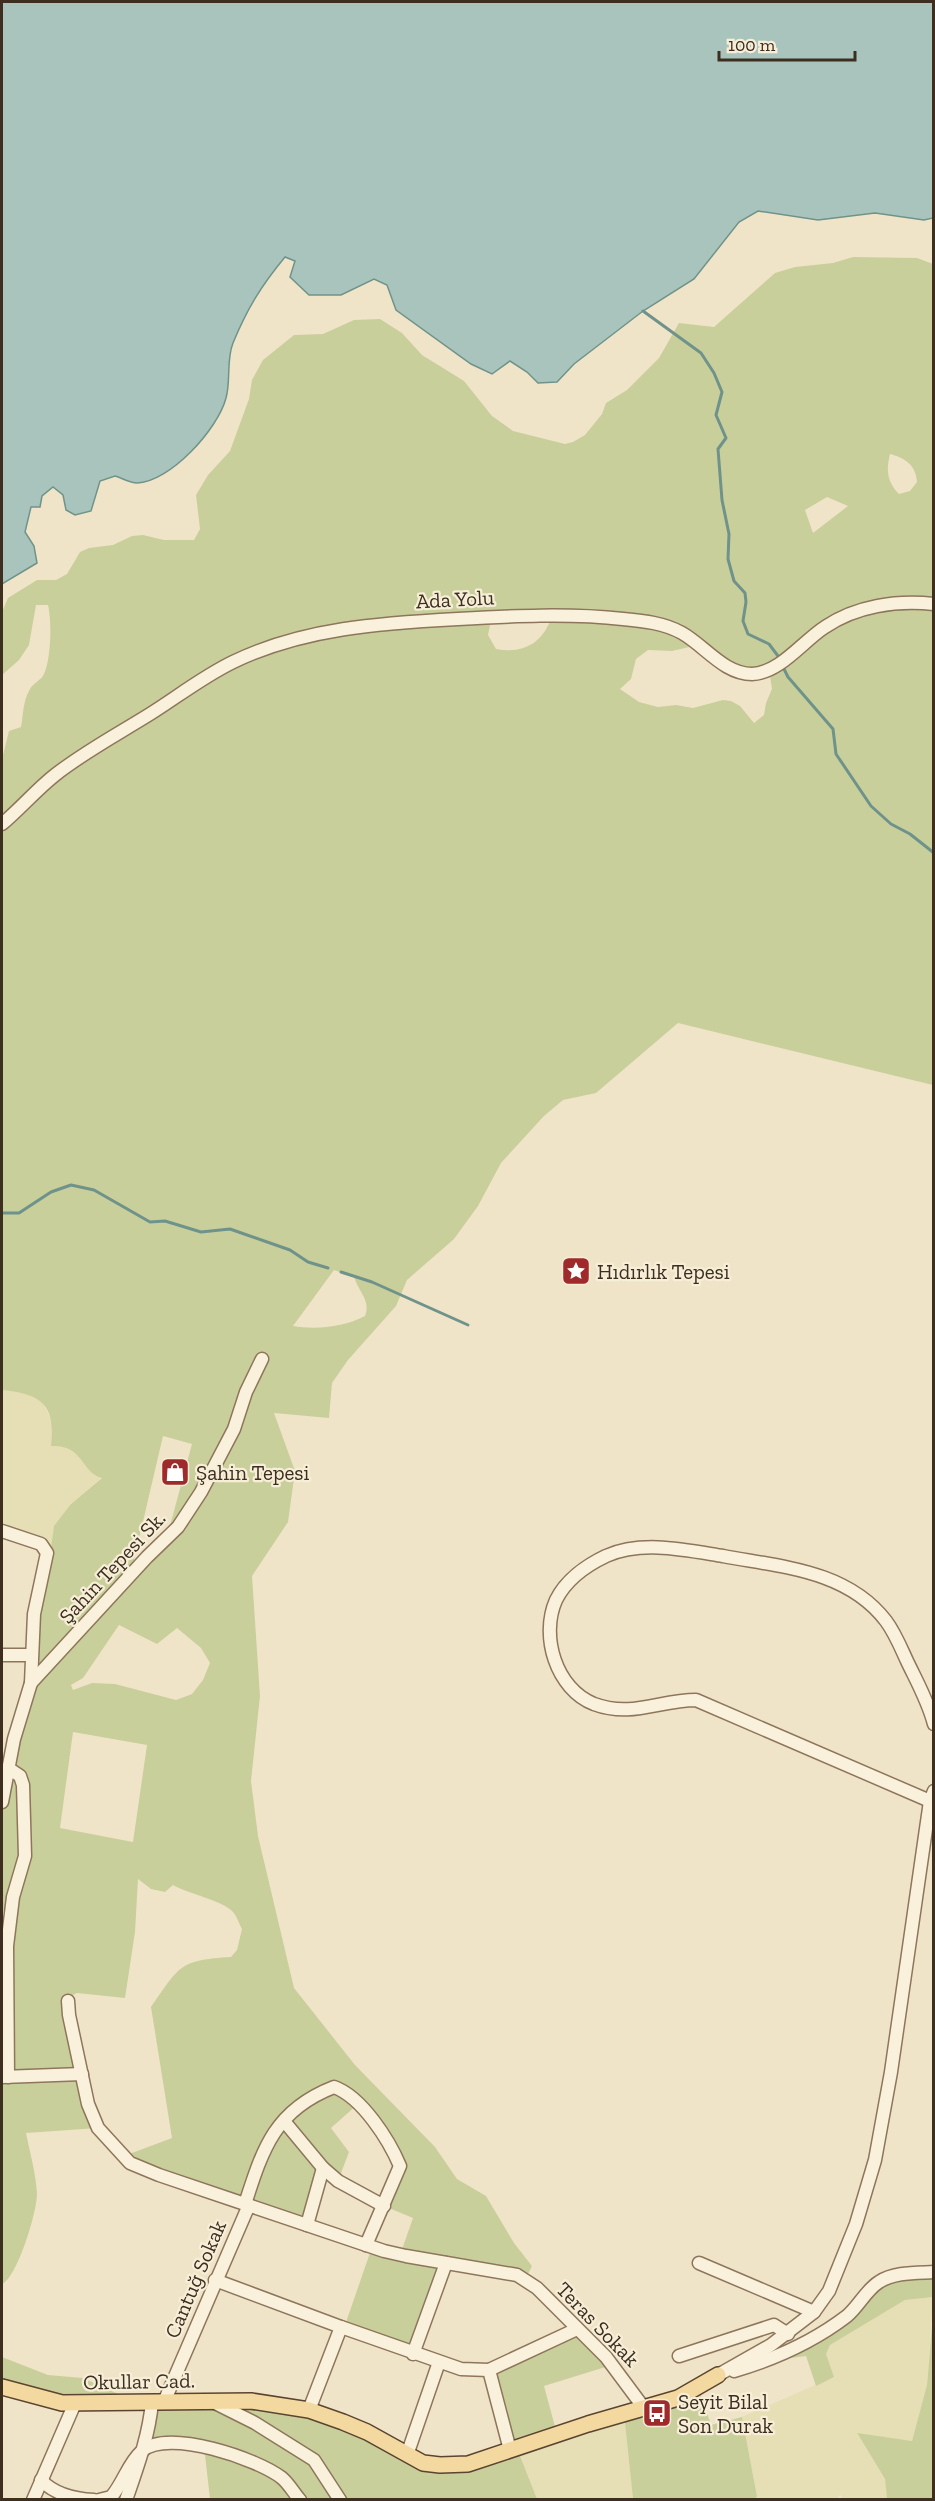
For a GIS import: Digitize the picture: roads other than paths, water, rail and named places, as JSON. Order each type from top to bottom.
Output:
[{"type":"main road","name":"Okullar Cad.","points":[[2,2387],[39,2398],[75,2403],[251,2401],[309,2410],[367,2432],[423,2463],[440,2465],[468,2464],[678,2398],[718,2375]]},
{"type":"street","name":"Ada Yolu","points":[[2,824],[56,774],[206,678],[252,654],[310,636],[382,623],[492,616],[618,618],[669,627],[685,634],[729,667],[742,673],[753,674],[769,669],[826,626],[848,615],[896,603],[933,604]]},
{"type":"street","name":"Şahin Tepesi Sk.","points":[[2,1802],[14,1739],[31,1683],[147,1557],[178,1527],[201,1492],[234,1429],[246,1392],[262,1359]]},
{"type":"street","points":[[2,1531],[41,1544],[47,1553],[34,1614],[31,1683]]},
{"type":"street","points":[[718,2375],[788,2334],[814,2312],[829,2290],[856,2224],[875,2160],[894,2054],[932,1796],[696,1700],[677,1700],[649,1708],[620,1710],[593,1703],[570,1689],[562,1679],[551,1644],[552,1619],[556,1601],[567,1583],[584,1569],[608,1555],[635,1549],[684,1549],[826,1576],[859,1596],[888,1623],[930,1707],[933,1724]]},
{"type":"street","points":[[2,1655],[31,1655]]},
{"type":"street","points":[[8,1768],[21,1776],[23,1785],[25,1856],[11,1910],[4,1972],[5,2077],[82,2074]]},
{"type":"street","points":[[68,2001],[88,2104],[98,2128],[130,2163],[159,2175],[366,2245],[406,2256],[446,2263],[414,2354]]},
{"type":"street","name":"Cantuğ Sokak","points":[[142,2450],[158,2402],[215,2280],[247,2204],[261,2153],[275,2128],[312,2096],[334,2087],[346,2091],[359,2103],[393,2148],[400,2166],[366,2245]]},
{"type":"street","points":[[284,2121],[323,2168],[348,2187],[384,2206]]},
{"type":"street","points":[[307,2225],[323,2168]]},
{"type":"street","name":"Teras Sokak","points":[[446,2263],[517,2275],[537,2288],[606,2357],[644,2408]]},
{"type":"street","points":[[699,2263],[814,2312]]},
{"type":"street","points":[[718,2375],[763,2362],[802,2345],[848,2315],[879,2282],[904,2273],[933,2272]]},
{"type":"street","points":[[215,2280],[414,2354],[461,2369],[489,2370],[577,2329]]},
{"type":"street","points":[[679,2356],[774,2325],[788,2334]]},
{"type":"street","points":[[309,2410],[341,2327]]},
{"type":"street","points":[[407,2455],[439,2362]]},
{"type":"street","points":[[489,2370],[510,2450]]},
{"type":"street","points":[[212,2401],[314,2460],[340,2499]]},
{"type":"street","points":[[33,2499],[75,2403]]},
{"type":"street","points":[[99,2499],[111,2497],[118,2490],[142,2450],[162,2443],[185,2442],[204,2446],[266,2469],[282,2478],[300,2499]]},
{"type":"street","points":[[126,2499],[142,2450]]},
{"type":"street","points":[[326,2479],[330,2499]]},
{"type":"street","points":[[41,2480],[49,2488],[65,2495],[94,2499]]},
{"type":"water","points":[[2,2],[933,2],[933,218],[924,220],[875,213],[818,220],[758,211],[739,222],[694,279],[643,311],[574,364],[557,382],[538,383],[527,372],[510,361],[492,374],[471,364],[396,310],[387,285],[374,279],[341,295],[309,295],[290,277],[295,261],[285,257],[249,308],[231,350],[226,398],[221,411],[191,452],[164,474],[150,480],[134,483],[115,476],[100,481],[91,511],[75,515],[66,510],[63,495],[53,487],[42,496],[40,507],[31,507],[25,532],[34,546],[37,563],[2,584]]},
{"type":"waterway","points":[[643,311],[701,353],[714,373],[722,392],[716,415],[726,438],[718,449],[722,500],[729,534],[728,559],[734,581],[745,593],[743,621],[748,634],[769,644],[778,656]]},
{"type":"waterway","points":[[784,669],[788,677],[833,729],[836,754],[871,806],[891,824],[910,834],[934,853]]},
{"type":"waterway","points":[[2,1213],[19,1213],[51,1192],[71,1185],[94,1190],[150,1222],[165,1221],[201,1232],[230,1229],[290,1250],[308,1262],[328,1268]]},
{"type":"waterway","points":[[341,1272],[372,1282],[468,1325]]},
{"type":"place","name":"Hıdırlık Tepesi","points":[[576,1271]]},
{"type":"place","name":"Şahin Tepesi","points":[[175,1472]]},
{"type":"place","name":"Seyit Bilal Son Durak","points":[[657,2413]]}]
